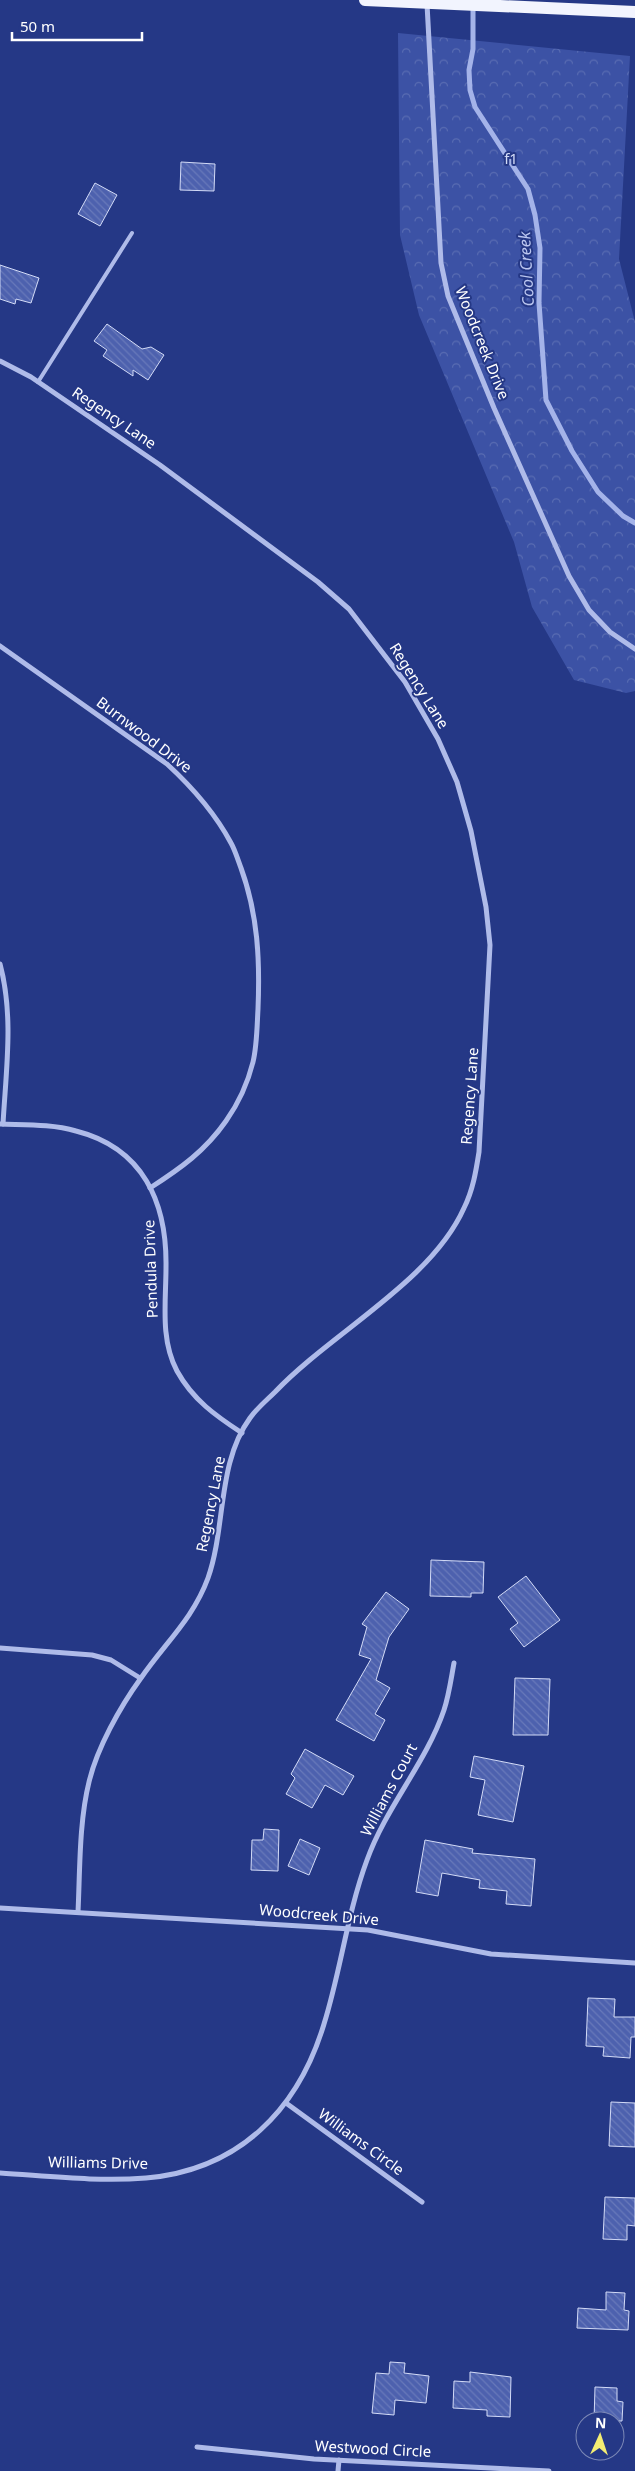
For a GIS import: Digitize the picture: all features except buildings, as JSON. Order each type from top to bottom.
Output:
[{"type":"main road","points":[[365,0],[635,12]]},
{"type":"street","name":"Woodcreek Drive","points":[[426,3],[441,263],[448,296],[494,408],[569,576],[589,610],[610,632],[635,649]]},
{"type":"street","name":"Regency Lane","points":[[0,361],[38,382],[160,465],[318,582],[349,609],[405,682],[438,739],[457,782],[471,831],[486,907],[490,954],[479,1152],[474,1182],[464,1209],[436,1252],[409,1279],[289,1377],[250,1418],[242,1433],[226,1477],[215,1554],[201,1595],[188,1619],[140,1678],[101,1746],[88,1783],[78,1912]]},
{"type":"street","name":"Burnwood Drive","points":[[0,646],[167,764],[184,780],[204,803],[232,844],[248,887],[256,923],[260,965],[253,1062],[241,1095],[227,1120],[186,1165],[150,1188]]},
{"type":"street","points":[[0,964],[7,991],[9,1023],[2,1124]]},
{"type":"street","name":"Pendula Drive","points":[[2,1124],[53,1127],[95,1136],[126,1156],[142,1174],[162,1214],[165,1234],[165,1336],[170,1353],[177,1370],[189,1390],[206,1409],[242,1433]]},
{"type":"street","points":[[0,1648],[92,1655],[111,1660],[140,1678]]},
{"type":"street","name":"Williams Court","points":[[346,1929],[367,1859],[444,1711],[454,1663]]},
{"type":"street","name":"Woodcreek Drive","points":[[0,1908],[368,1930],[491,1954],[635,1963]]},
{"type":"street","name":"Williams Drive","points":[[0,2173],[147,2178],[186,2170],[218,2158],[244,2144],[268,2125],[299,2085],[325,2023],[346,1929]]},
{"type":"street","name":"Williams Circle","points":[[286,2103],[422,2202]]},
{"type":"street","name":"Westwood Circle","points":[[197,2447],[339,2460],[549,2471]]},
{"type":"street","points":[[338,2471],[339,2460]]},
{"type":"lane","points":[[38,382],[132,233]]},
{"type":"green space","name":"f1","points":[[398,33],[630,56],[619,259],[635,322],[635,691],[626,693],[574,680],[532,607],[514,542],[419,315],[400,235]]},
{"type":"waterway","name":"Cool Creek","points":[[473,5],[473,49],[469,70],[470,90],[475,107],[528,189],[535,215],[540,248],[539,303],[546,400],[572,451],[598,492],[623,516],[635,523]]}]
